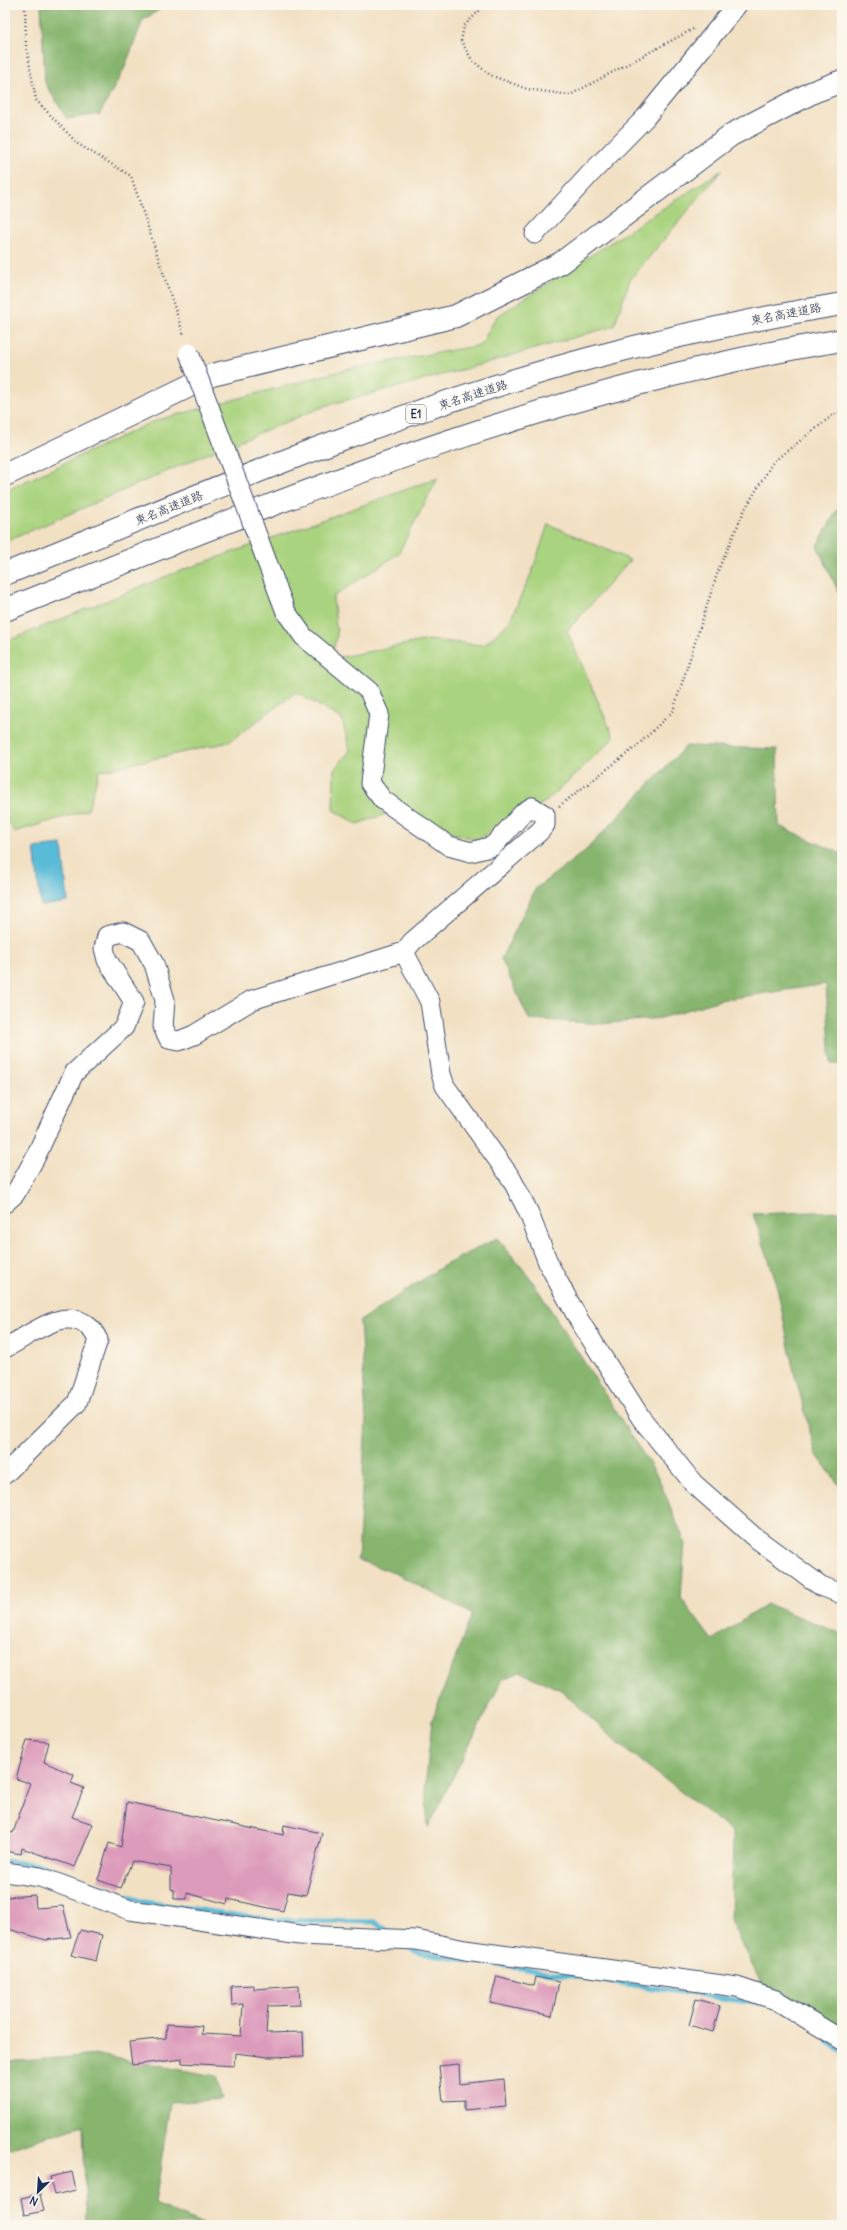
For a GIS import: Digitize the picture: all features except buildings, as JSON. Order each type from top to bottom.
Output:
[{"type":"main road","points":[[5,475],[212,374],[456,316],[561,262],[730,135],[813,92],[842,81]]},
{"type":"main road","name":"東名高速道路","points":[[5,574],[358,434],[470,395],[590,358],[691,333],[842,304]]},
{"type":"main road","points":[[5,610],[268,506],[470,433],[597,394],[680,372],[782,350],[842,340]]},
{"type":"street","points":[[535,234],[590,174],[645,118],[736,5]]},
{"type":"street","points":[[5,1202],[15,1194],[35,1158],[74,1073],[124,1027],[134,1002],[107,960],[104,948],[107,936],[123,932],[141,941],[154,964],[165,1000],[163,1026],[169,1039],[179,1042],[194,1035],[252,1000],[404,952],[412,942],[539,832],[544,825],[545,815],[532,807],[524,812],[493,846],[471,852],[449,846],[383,800],[370,783],[379,714],[369,691],[304,637],[286,612],[189,353]]},
{"type":"street","points":[[404,952],[430,1002],[441,1074],[445,1086],[511,1178],[528,1211],[549,1265],[579,1320],[641,1418],[700,1489],[753,1536],[821,1586],[842,1594]]},
{"type":"street","points":[[5,1348],[34,1330],[59,1321],[74,1320],[89,1327],[98,1340],[77,1403],[5,1474]]},
{"type":"street","points":[[5,1872],[40,1877],[130,1910],[300,1935],[416,1940],[465,1950],[737,1988],[776,2000],[842,2040]]},
{"type":"path","points":[[25,5],[26,46],[36,100],[78,144],[131,176],[189,353]]},
{"type":"path","points":[[485,5],[464,26],[461,41],[472,60],[490,75],[527,88],[570,95],[700,25]]},
{"type":"path","points":[[545,815],[637,746],[672,711],[719,568],[745,509],[773,462],[833,415],[842,411]]},
{"type":"green space","points":[[41,5],[167,5],[143,20],[124,69],[100,114],[67,119],[45,83]]},
{"type":"green space","points":[[722,170],[630,280],[614,326],[465,369],[328,405],[202,456],[5,542],[5,491],[154,421],[348,369],[481,345],[496,317]]},
{"type":"green space","points":[[438,478],[398,554],[333,597],[337,635],[331,659],[427,640],[484,645],[509,622],[532,572],[548,524],[630,560],[567,631],[614,738],[547,801],[477,840],[435,828],[395,811],[357,824],[333,810],[334,769],[350,751],[342,719],[296,692],[229,742],[99,771],[88,810],[14,832],[5,815],[5,642],[172,574]]},
{"type":"green space","points":[[842,501],[842,599],[817,546]]},
{"type":"green space","points":[[686,746],[777,749],[779,826],[842,854],[842,1064],[831,1064],[826,984],[720,1000],[661,1018],[601,1024],[529,1019],[501,959],[536,888],[585,851]]},
{"type":"green space","points":[[842,1211],[842,1489],[816,1454],[793,1368],[776,1281],[753,1214]]},
{"type":"green space","points":[[497,1238],[529,1276],[658,1477],[685,1542],[681,1598],[712,1640],[767,1604],[842,1634],[842,2038],[766,1993],[731,1923],[733,1832],[615,1741],[561,1690],[520,1672],[502,1680],[428,1827],[425,1789],[432,1720],[472,1614],[397,1574],[358,1560],[366,1419],[360,1321],[443,1266]]},
{"type":"green space","points":[[98,2055],[216,2076],[222,2099],[170,2103],[155,2204],[203,2225],[86,2225],[83,2125],[5,2150],[5,2062]]},
{"type":"water","points":[[62,845],[68,902],[41,906],[34,848]]},
{"type":"waterway","points":[[5,1861],[40,1865],[144,1902],[270,1920],[376,1922],[390,1933]]},
{"type":"waterway","points":[[408,1946],[418,1953],[762,2004]]},
{"type":"waterway","points":[[828,2042],[842,2052]]}]
